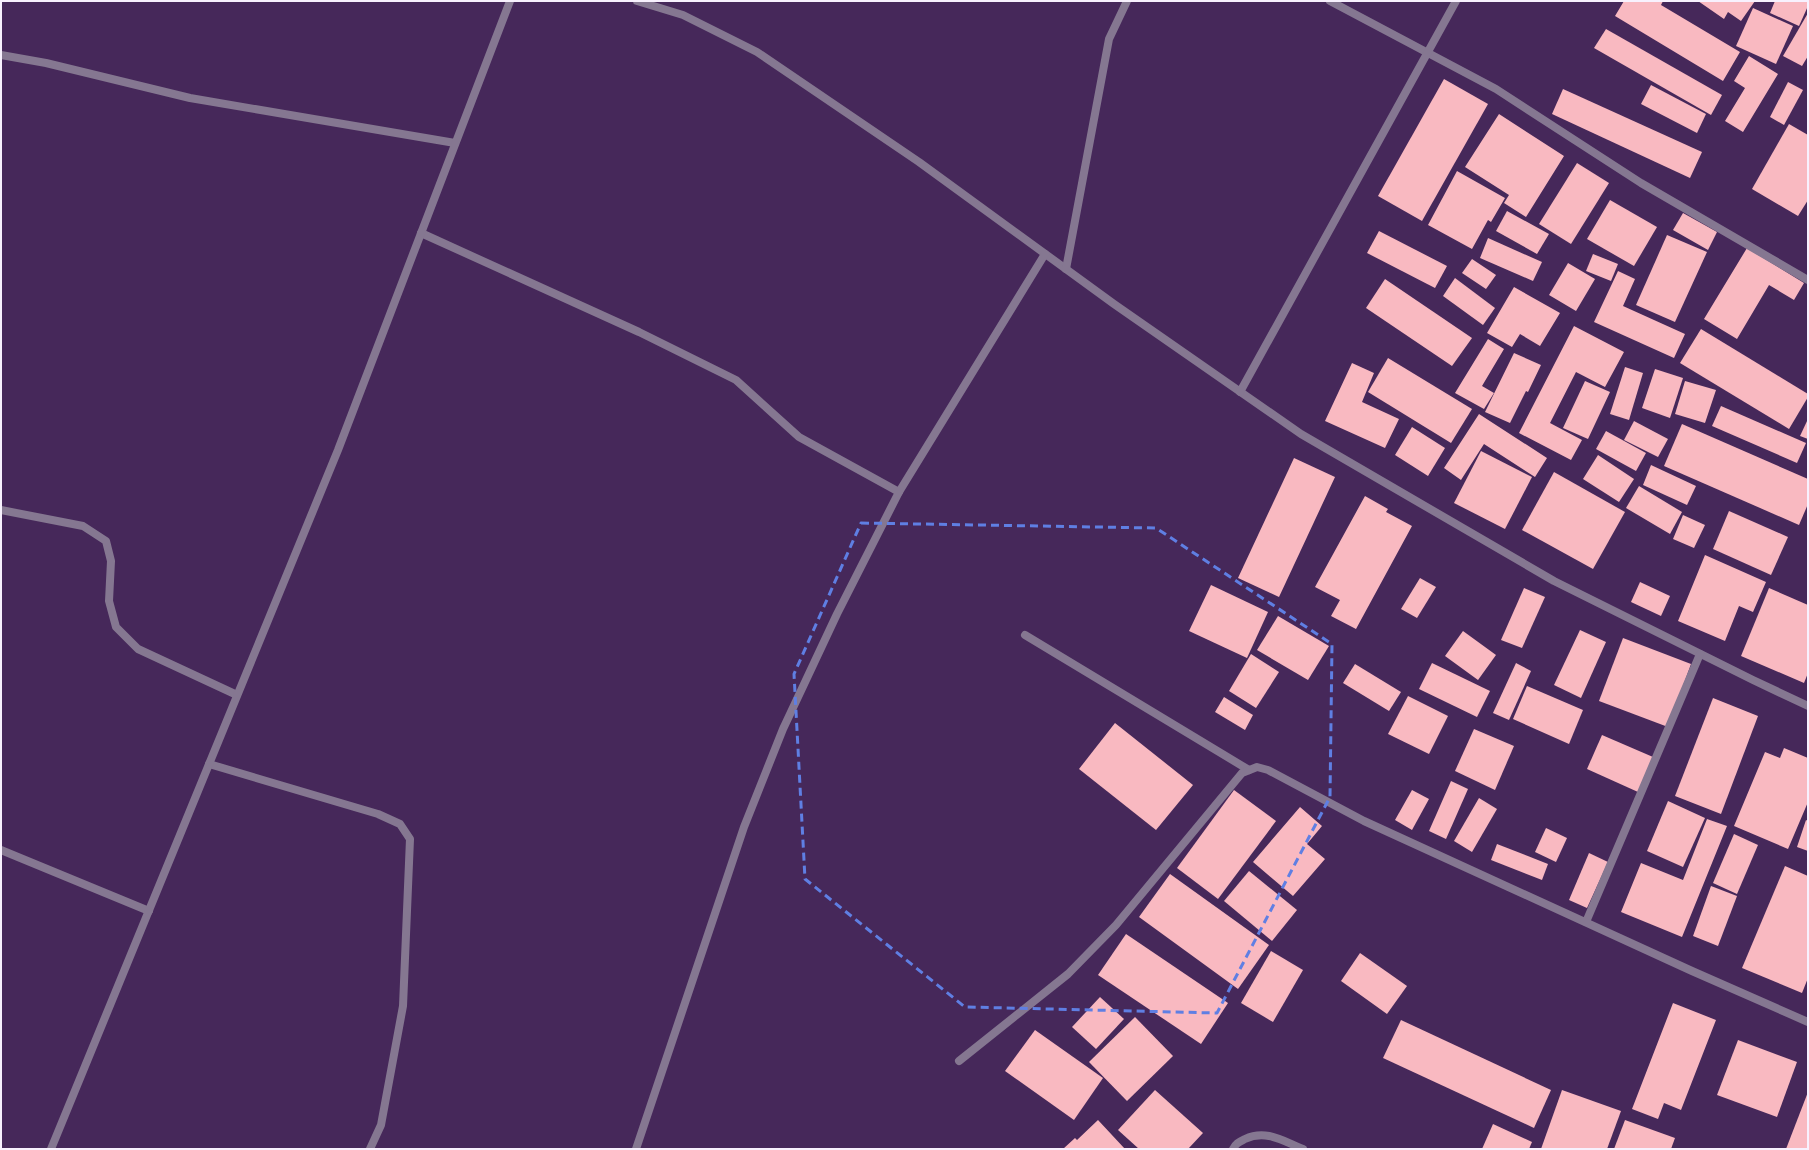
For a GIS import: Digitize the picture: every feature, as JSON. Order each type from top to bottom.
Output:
[{"type":"street","points":[[51,1149],[338,450],[510,1]]},
{"type":"street","points":[[637,1],[683,15],[757,52],[919,162],[1066,269],[1301,434],[1554,581],[1808,706]]},
{"type":"street","points":[[1066,269],[1109,39],[1127,1]]},
{"type":"street","points":[[1330,1],[1496,90],[1641,183],[1808,280]]},
{"type":"street","points":[[1240,392],[1456,1]]},
{"type":"street","points":[[1,55],[46,63],[190,98],[455,143]]},
{"type":"street","points":[[421,233],[639,332],[736,380],[799,437],[899,492]]},
{"type":"street","points":[[636,1149],[744,827],[783,730],[837,614],[899,492],[1045,254]]},
{"type":"street","points":[[1,510],[83,526],[106,541],[111,561],[109,601],[116,627],[138,649],[237,695]]},
{"type":"street","points":[[1025,635],[1249,770]]},
{"type":"street","points":[[1586,922],[1700,654]]},
{"type":"street","points":[[209,764],[378,814],[400,824],[410,838],[403,1006],[382,1126],[370,1149]]},
{"type":"street","points":[[959,1061],[1068,974],[1116,925],[1242,773],[1257,768],[1268,770],[1364,821],[1808,1022]]},
{"type":"street","points":[[1,850],[148,911]]},
{"type":"street","points":[[1233,1149],[1237,1143],[1254,1135],[1268,1135],[1303,1149]]},
{"type":"highlighted area","points":[[861,523],[1156,528],[1332,644],[1330,797],[1217,1013],[965,1007],[805,879],[794,674]]},
{"type":"building","points":[[1624,1],[1663,1],[1661,5],[1740,52],[1723,81],[1615,16]]},
{"type":"building","points":[[1698,1],[1755,1],[1741,21],[1728,12],[1724,19]]},
{"type":"building","points":[[1775,1],[1808,1],[1808,6],[1799,26],[1770,13]]},
{"type":"building","points":[[1753,8],[1793,26],[1776,64],[1736,46]]},
{"type":"building","points":[[1808,13],[1808,56],[1802,66],[1783,56]]},
{"type":"building","points":[[1606,29],[1722,95],[1711,115],[1594,48]]},
{"type":"building","points":[[1749,56],[1778,74],[1743,132],[1725,121],[1745,88],[1734,81]]},
{"type":"building","points":[[1444,79],[1488,104],[1422,221],[1378,196]]},
{"type":"building","points":[[1788,82],[1803,90],[1784,125],[1770,117]]},
{"type":"building","points":[[1651,85],[1706,114],[1697,133],[1641,104]]},
{"type":"building","points":[[1563,89],[1702,152],[1690,178],[1552,114]]},
{"type":"building","points":[[1499,114],[1564,156],[1526,217],[1504,203],[1509,195],[1465,167]]},
{"type":"building","points":[[1789,124],[1808,135],[1808,200],[1798,216],[1752,189]]},
{"type":"building","points":[[1577,163],[1609,183],[1571,244],[1539,224]]},
{"type":"building","points":[[1457,171],[1505,198],[1491,222],[1488,220],[1472,249],[1428,225]]},
{"type":"building","points":[[1610,200],[1657,227],[1634,266],[1587,239]]},
{"type":"building","points":[[1507,211],[1549,234],[1537,254],[1496,231]]},
{"type":"building","points":[[1683,213],[1717,232],[1708,250],[1673,230]]},
{"type":"building","points":[[1379,231],[1447,266],[1435,288],[1367,253]]},
{"type":"building","points":[[1667,235],[1707,252],[1675,322],[1636,305]]},
{"type":"building","points":[[1488,238],[1542,262],[1533,281],[1480,258]]},
{"type":"building","points":[[1747,248],[1804,283],[1794,300],[1769,285],[1737,339],[1704,319]]},
{"type":"building","points":[[1593,254],[1618,264],[1611,281],[1586,271]]},
{"type":"building","points":[[1472,259],[1496,275],[1486,289],[1462,273]]},
{"type":"building","points":[[1568,263],[1595,279],[1576,311],[1549,295]]},
{"type":"building","points":[[1618,271],[1635,279],[1623,306],[1685,334],[1674,358],[1594,322]]},
{"type":"building","points":[[1455,278],[1495,308],[1483,325],[1443,296]]},
{"type":"building","points":[[1385,279],[1472,338],[1452,366],[1366,308]]},
{"type":"building","points":[[1514,287],[1560,313],[1540,346],[1520,334],[1512,347],[1487,333]]},
{"type":"building","points":[[1574,326],[1624,352],[1605,387],[1576,372],[1550,423],[1582,440],[1571,460],[1519,433]]},
{"type":"building","points":[[1701,329],[1808,394],[1808,397],[1789,429],[1680,363]]},
{"type":"building","points":[[1488,339],[1504,349],[1482,386],[1494,393],[1484,409],[1455,393]]},
{"type":"building","points":[[1514,353],[1541,365],[1528,392],[1526,391],[1510,423],[1485,412]]},
{"type":"building","points":[[1388,358],[1472,409],[1451,443],[1368,392]]},
{"type":"building","points":[[1352,363],[1374,373],[1362,402],[1399,419],[1385,448],[1325,421]]},
{"type":"building","points":[[1625,367],[1643,373],[1629,420],[1610,414]]},
{"type":"building","points":[[1655,369],[1683,378],[1670,418],[1642,408]]},
{"type":"building","points":[[1585,381],[1610,392],[1588,439],[1563,428]]},
{"type":"building","points":[[1685,381],[1716,390],[1705,423],[1675,414]]},
{"type":"building","points":[[1721,406],[1806,443],[1797,463],[1712,426]]},
{"type":"building","points":[[1479,414],[1547,458],[1535,477],[1484,444],[1461,480],[1444,468]]},
{"type":"building","points":[[1808,419],[1808,439],[1800,436]]},
{"type":"building","points":[[1634,421],[1668,439],[1658,457],[1624,440]]},
{"type":"building","points":[[1682,424],[1808,479],[1808,504],[1799,525],[1664,466]]},
{"type":"building","points":[[1412,427],[1445,448],[1428,476],[1395,455]]},
{"type":"building","points":[[1606,431],[1646,453],[1636,471],[1596,449]]},
{"type":"building","points":[[1481,451],[1532,477],[1505,529],[1454,503]]},
{"type":"building","points":[[1598,455],[1634,479],[1619,502],[1583,479]]},
{"type":"building","points":[[1294,458],[1335,477],[1279,597],[1238,578]]},
{"type":"building","points":[[1651,465],[1696,486],[1687,505],[1643,485]]},
{"type":"building","points":[[1554,472],[1625,512],[1593,569],[1522,530]]},
{"type":"building","points":[[1639,486],[1682,512],[1670,534],[1626,508]]},
{"type":"building","points":[[1365,496],[1388,509],[1386,512],[1412,526],[1356,629],[1331,616],[1340,600],[1315,587]]},
{"type":"building","points":[[1729,511],[1788,537],[1771,575],[1713,549]]},
{"type":"building","points":[[1683,515],[1705,525],[1694,548],[1673,539]]},
{"type":"building","points":[[1705,555],[1766,582],[1753,612],[1739,606],[1725,641],[1678,621]]},
{"type":"building","points":[[1420,578],[1436,587],[1417,618],[1401,609]]},
{"type":"building","points":[[1640,582],[1670,596],[1661,616],[1631,602]]},
{"type":"building","points":[[1211,585],[1268,612],[1247,658],[1189,631]]},
{"type":"building","points":[[1524,588],[1545,597],[1522,648],[1501,640]]},
{"type":"building","points":[[1769,588],[1808,605],[1808,673],[1804,683],[1741,656]]},
{"type":"building","points":[[1278,616],[1329,646],[1308,680],[1257,650]]},
{"type":"building","points":[[1580,630],[1606,642],[1581,698],[1554,685]]},
{"type":"building","points":[[1463,631],[1496,655],[1478,680],[1445,656]]},
{"type":"building","points":[[1623,638],[1691,664],[1668,727],[1599,701]]},
{"type":"building","points":[[1251,654],[1279,672],[1256,708],[1229,691]]},
{"type":"building","points":[[1432,663],[1490,691],[1477,717],[1419,689]]},
{"type":"building","points":[[1516,663],[1531,671],[1509,720],[1493,713]]},
{"type":"building","points":[[1355,664],[1401,692],[1389,711],[1343,683]]},
{"type":"building","points":[[1527,686],[1583,710],[1569,744],[1513,719]]},
{"type":"building","points":[[1408,696],[1448,716],[1429,754],[1388,734]]},
{"type":"building","points":[[1224,697],[1253,715],[1245,730],[1215,712]]},
{"type":"building","points":[[1713,698],[1758,716],[1721,814],[1675,796]]},
{"type":"building","points":[[1115,723],[1193,785],[1156,830],[1079,769]]},
{"type":"building","points":[[1474,729],[1514,746],[1495,790],[1455,771]]},
{"type":"building","points":[[1602,735],[1653,757],[1638,792],[1587,769]]},
{"type":"building","points":[[1784,748],[1808,758],[1808,802],[1788,849],[1734,826],[1765,752],[1780,758]]},
{"type":"building","points":[[1451,781],[1468,789],[1446,839],[1429,831]]},
{"type":"building","points":[[1234,790],[1276,821],[1218,899],[1177,868]]},
{"type":"building","points":[[1412,790],[1429,799],[1412,830],[1395,820]]},
{"type":"building","points":[[1479,798],[1497,809],[1472,852],[1454,841]]},
{"type":"building","points":[[1668,801],[1705,818],[1683,867],[1647,851]]},
{"type":"building","points":[[1300,807],[1322,826],[1307,844],[1325,859],[1293,896],[1253,862]]},
{"type":"building","points":[[1707,819],[1727,826],[1682,937],[1621,912],[1641,863],[1683,880]]},
{"type":"building","points":[[1806,820],[1808,821],[1808,851],[1797,847]]},
{"type":"building","points":[[1546,828],[1567,838],[1556,862],[1535,852]]},
{"type":"building","points":[[1734,834],[1758,845],[1737,894],[1713,883]]},
{"type":"building","points":[[1497,844],[1548,864],[1542,880],[1491,860]]},
{"type":"building","points":[[1589,853],[1608,862],[1587,908],[1569,900]]},
{"type":"building","points":[[1785,866],[1808,876],[1808,978],[1802,993],[1742,968]]},
{"type":"building","points":[[1249,871],[1297,910],[1272,941],[1224,901]]},
{"type":"building","points":[[1170,874],[1269,945],[1238,989],[1139,917]]},
{"type":"building","points":[[1711,886],[1737,896],[1718,946],[1693,936]]},
{"type":"building","points":[[1126,934],[1228,1003],[1201,1044],[1098,975]]},
{"type":"building","points":[[1271,951],[1303,970],[1273,1022],[1241,1003]]},
{"type":"building","points":[[1360,953],[1407,986],[1387,1014],[1341,981]]},
{"type":"building","points":[[1100,997],[1124,1019],[1096,1049],[1072,1027]]},
{"type":"building","points":[[1673,1003],[1716,1020],[1681,1110],[1664,1103],[1658,1119],[1632,1109]]},
{"type":"building","points":[[1135,1017],[1173,1056],[1127,1101],[1089,1062]]},
{"type":"building","points":[[1401,1020],[1551,1090],[1534,1128],[1383,1058]]},
{"type":"building","points":[[1035,1030],[1103,1078],[1074,1120],[1005,1071]]},
{"type":"building","points":[[1738,1040],[1797,1062],[1777,1117],[1717,1095]]},
{"type":"building","points":[[1155,1090],[1203,1133],[1188,1149],[1139,1149],[1118,1130]]},
{"type":"building","points":[[1562,1090],[1621,1111],[1607,1149],[1541,1149]]},
{"type":"building","points":[[1808,1092],[1808,1149],[1786,1149]]},
{"type":"building","points":[[1098,1120],[1125,1149],[1063,1149],[1075,1138],[1077,1140]]},
{"type":"building","points":[[1625,1120],[1675,1138],[1671,1149],[1614,1149]]},
{"type":"building","points":[[1493,1124],[1532,1142],[1529,1149],[1482,1149]]}]
